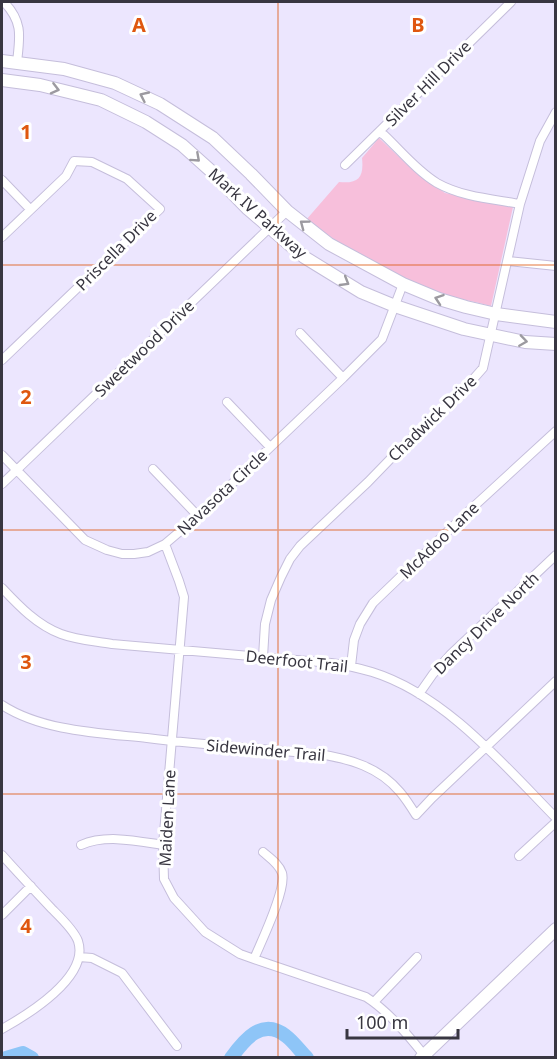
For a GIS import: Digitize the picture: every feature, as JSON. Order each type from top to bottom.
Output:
[{"type":"main road","name":"Mark IV Parkway","points":[[2,61],[64,69],[115,83],[160,104],[213,138],[287,211],[329,244],[403,284],[439,299],[496,314],[555,322]]},
{"type":"main road","name":"Mark IV Parkway","points":[[2,80],[40,85],[101,100],[146,122],[182,145],[248,209],[304,257],[361,292],[464,329],[525,342],[555,345]]},
{"type":"main road","points":[[422,1056],[555,929]]},
{"type":"street","points":[[4,2],[13,11],[19,27],[17,62]]},
{"type":"street","name":"Silver Hill Drive","points":[[345,165],[511,2]]},
{"type":"street","name":"Chadwick Drive","points":[[263,657],[265,624],[271,600],[290,559],[300,546],[368,482],[400,448],[461,393],[483,368],[520,204],[540,141],[555,112]]},
{"type":"street","points":[[379,132],[435,182],[452,190],[520,204]]},
{"type":"street","name":"Priscella Drive","points":[[2,360],[160,209],[127,179],[92,162],[74,161],[66,176],[30,209]]},
{"type":"street","points":[[2,180],[30,209],[2,237]]},
{"type":"street","name":"Sweetwood Drive","points":[[2,484],[287,211]]},
{"type":"street","points":[[508,261],[555,266]]},
{"type":"street","name":"Navasota Circle","points":[[2,455],[85,540],[122,554],[148,552],[165,544],[198,516],[382,339],[403,284]]},
{"type":"street","points":[[300,333],[343,378]]},
{"type":"street","points":[[227,402],[270,447]]},
{"type":"street","name":"McAdoo Lane","points":[[351,666],[354,640],[360,624],[373,603],[555,430]]},
{"type":"street","points":[[153,469],[198,516]]},
{"type":"street","name":"Maiden Lane","points":[[165,544],[184,597],[163,845],[165,879],[174,898],[205,932],[240,954],[366,997],[374,1002],[408,1036],[422,1056]]},
{"type":"street","name":"Dancy Drive North","points":[[419,694],[450,655],[555,555]]},
{"type":"street","name":"Deerfoot Trail","points":[[2,588],[28,614],[45,627],[62,634],[112,644],[351,666],[374,672],[419,694],[446,713],[486,747],[555,818]]},
{"type":"street","points":[[486,747],[555,681]]},
{"type":"street","name":"Sidewinder Trail","points":[[2,705],[29,720],[49,725],[109,734],[346,758],[379,774],[399,790],[416,815],[486,747]]},
{"type":"street","points":[[519,856],[555,822]]},
{"type":"street","points":[[81,845],[91,840],[127,840],[163,845]]},
{"type":"street","points":[[254,960],[283,883],[281,869],[263,852]]},
{"type":"street","points":[[2,855],[68,926],[78,941],[80,957],[73,973],[43,1003],[2,1029]]},
{"type":"street","points":[[2,915],[31,886]]},
{"type":"street","points":[[80,957],[92,958],[122,973],[177,1046]]},
{"type":"street","points":[[374,1002],[417,957]]},
{"type":"shaded area","points":[[379,138],[415,172],[445,193],[513,207],[491,306],[443,294],[419,285],[353,251],[306,220],[339,182],[351,182],[359,178],[362,158]]},
{"type":"waterway","points":[[231,1058],[254,1033],[269,1029],[286,1036],[307,1058]]},
{"type":"waterway","points":[[6,1058],[23,1053],[32,1058]]}]
